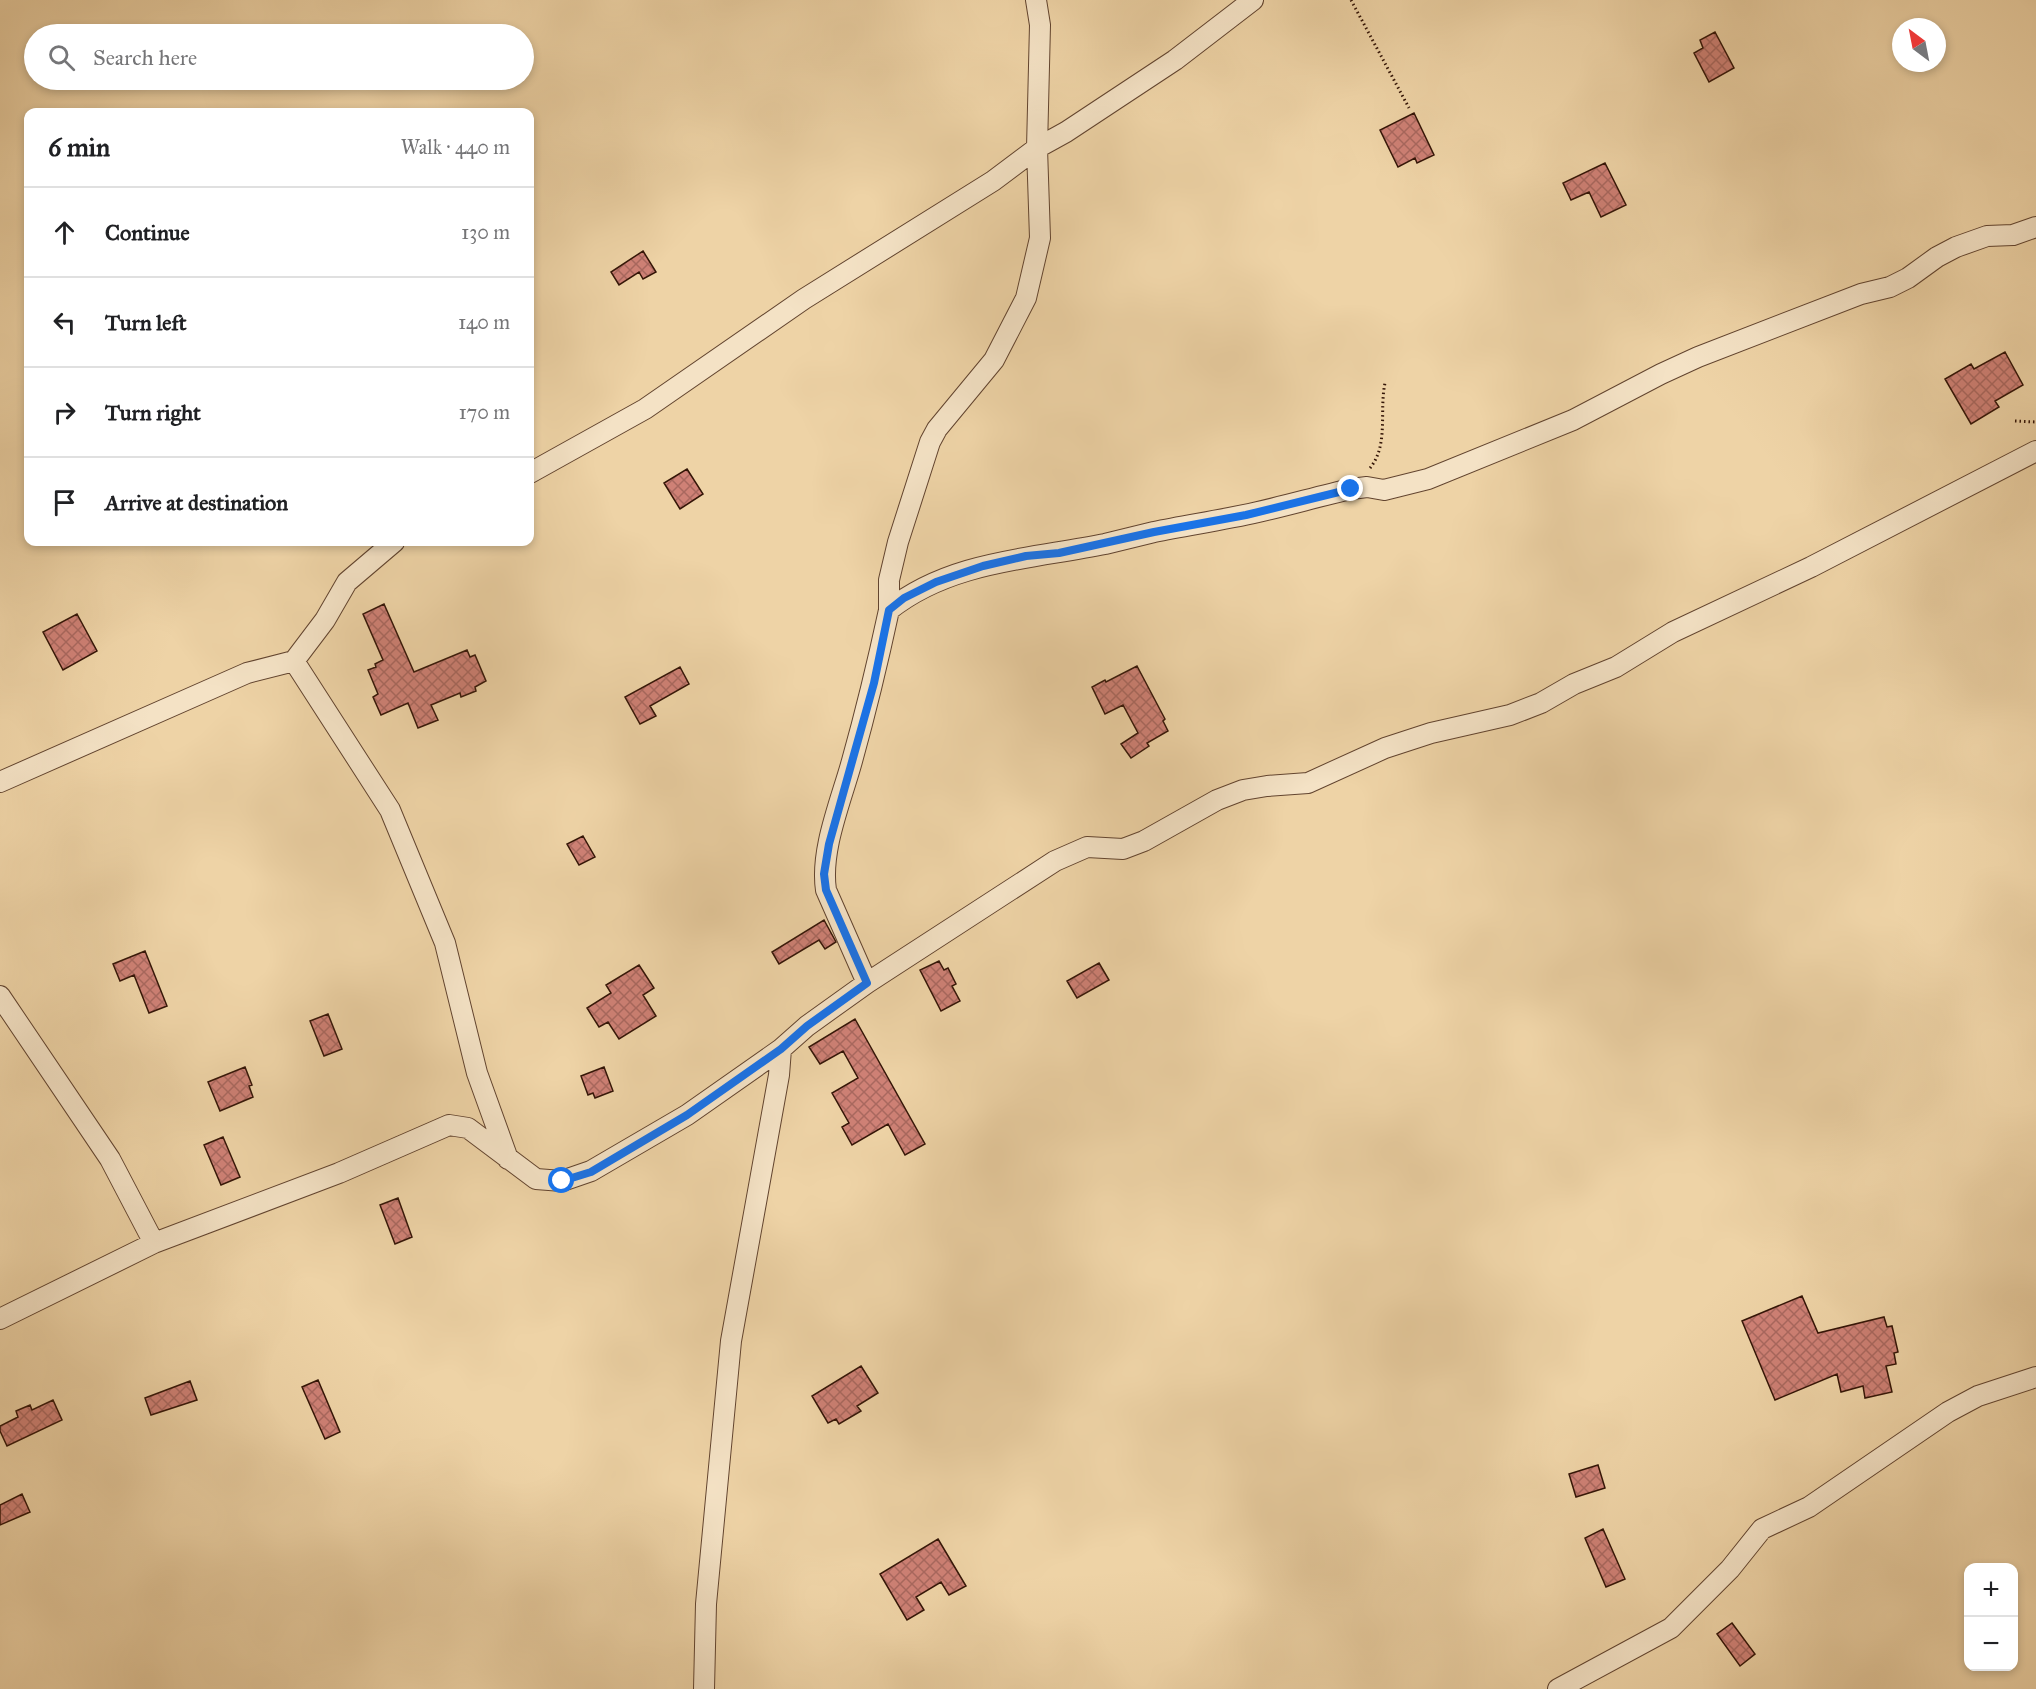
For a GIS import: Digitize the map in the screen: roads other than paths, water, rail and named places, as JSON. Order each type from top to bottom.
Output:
[{"type":"street","points":[[867,983],[826,890],[824,874],[829,844],[874,683],[889,610],[890,580],[898,542],[930,442],[937,429],[994,360],[1026,298],[1040,238],[1037,148],[1040,25],[1036,0]]},
{"type":"street","points":[[534,471],[645,409],[804,299],[993,182],[1037,148],[1066,132],[1175,60],[1252,0]]},
{"type":"street","points":[[889,610],[904,598],[936,582],[983,566],[1246,515],[1351,489],[1384,490],[1402,486],[1461,466],[1573,420],[1698,357],[1862,294],[1890,287],[1908,278],[1937,256],[1956,247],[1987,236],[2013,235],[2036,227]]},
{"type":"street","points":[[0,1319],[154,1243],[339,1173],[449,1125],[468,1128],[536,1179],[562,1181],[591,1172],[687,1115],[781,1049],[807,1026],[867,983],[1055,861],[1087,847],[1123,849],[1144,841],[1217,800],[1234,794],[1267,786],[1308,783],[1385,748],[1431,733],[1510,715],[1541,703],[1574,684],[1616,667],[1672,633],[1811,567],[2036,451]]},
{"type":"street","points":[[0,782],[247,673],[294,661],[326,620],[347,582],[389,546]]},
{"type":"street","points":[[294,661],[390,810],[445,943],[477,1072],[508,1159]]},
{"type":"street","points":[[0,996],[110,1160],[154,1243]]},
{"type":"street","points":[[704,1689],[706,1604],[731,1341],[777,1087],[781,1049]]},
{"type":"street","points":[[1558,1689],[1671,1628],[1730,1569],[1762,1529],[1809,1507],[1948,1412],[1978,1396],[2036,1377]]}]
